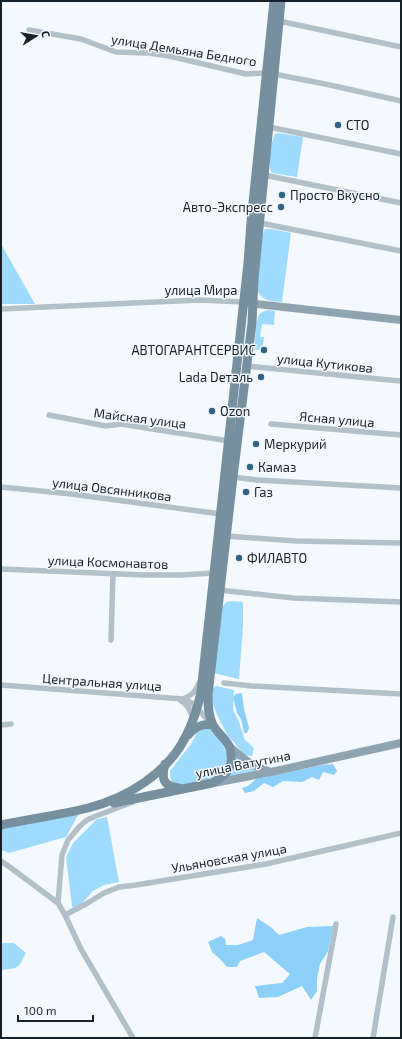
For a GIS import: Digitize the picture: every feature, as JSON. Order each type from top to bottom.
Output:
[{"type":"main road","points":[[271,772],[248,763],[229,746],[212,725],[209,716],[208,695],[219,590],[252,323],[254,279],[269,127],[274,1]]},
{"type":"main road","points":[[1,825],[89,807],[111,800],[141,785],[153,776],[175,753],[186,737],[198,708],[270,74],[281,1]]},
{"type":"main road","name":"улица Мира","points":[[244,302],[401,320]]},
{"type":"main road","points":[[186,737],[198,726],[206,724],[212,725]]},
{"type":"main road","name":"улица Ватутина","points":[[89,807],[271,772],[401,743]]},
{"type":"main road","points":[[212,783],[225,775],[230,768],[232,757],[229,746]]},
{"type":"main road","points":[[165,764],[163,772],[163,778],[165,781],[168,785],[174,788],[183,789]]},
{"type":"street","points":[[279,22],[401,47]]},
{"type":"street","name":"улица Демьяна Бедного","points":[[29,30],[81,39],[116,52],[148,53],[170,56],[246,74],[270,74],[330,85],[401,101]]},
{"type":"street","points":[[269,127],[401,154]]},
{"type":"street","points":[[264,175],[401,203]]},
{"type":"street","points":[[260,223],[401,251]]},
{"type":"street","name":"улица Мира","points":[[1,309],[200,300],[244,302]]},
{"type":"street","name":"улица Кутикова","points":[[247,366],[401,380]]},
{"type":"street","name":"Майская улица","points":[[49,415],[106,426],[121,424],[229,441]]},
{"type":"street","name":"Ясная улица","points":[[271,424],[401,435]]},
{"type":"street","points":[[233,477],[257,480],[401,488]]},
{"type":"street","name":"улица Овсянникова","points":[[1,487],[71,494],[221,514]]},
{"type":"street","points":[[226,536],[296,541],[401,543]]},
{"type":"street","name":"улица Космонавтов","points":[[1,569],[113,574],[181,575],[214,573]]},
{"type":"street","points":[[111,640],[113,574]]},
{"type":"street","points":[[219,590],[293,598],[401,602]]},
{"type":"street","points":[[183,699],[196,690],[202,678]]},
{"type":"street","points":[[224,683],[252,686],[401,694]]},
{"type":"street","name":"Центральная улица","points":[[1,685],[183,699],[192,703],[198,708],[212,725]]},
{"type":"street","points":[[176,698],[187,705],[193,721]]},
{"type":"street","points":[[1,725],[11,724]]},
{"type":"street","points":[[58,903],[62,854],[68,840],[87,820],[145,796]]},
{"type":"street","name":"Ульяновская улица","points":[[65,915],[104,893],[119,887],[266,864],[401,833]]},
{"type":"street","points":[[1,861],[58,903],[81,949],[132,1038]]},
{"type":"street","points":[[373,1038],[393,917]]},
{"type":"street","points":[[315,1038],[336,924]]},
{"type":"shaded area","points":[[278,133],[303,137],[297,177],[272,173],[270,165],[271,148],[275,134]]},
{"type":"shaded area","points":[[265,229],[291,233],[282,302],[270,301],[264,298],[257,289],[262,236]]},
{"type":"shaded area","points":[[1,244],[35,304],[1,304]]},
{"type":"shaded area","points":[[268,310],[275,311],[274,325],[262,324],[260,337],[264,337],[262,351],[254,349],[256,327],[259,315]]},
{"type":"shaded area","points":[[226,602],[243,602],[243,626],[239,679],[213,673],[222,607]]},
{"type":"shaded area","points":[[216,686],[234,690],[233,710],[245,740],[254,748],[252,756],[245,755],[228,736],[217,715],[211,696],[212,689]]},
{"type":"shaded area","points":[[242,693],[249,728],[247,733],[244,733],[241,719],[237,713],[233,697],[236,694]]},
{"type":"shaded area","points":[[210,729],[225,749],[227,759],[226,765],[220,773],[198,782],[182,785],[173,783],[170,777],[170,771],[191,744],[198,731]]},
{"type":"shaded area","points":[[234,754],[260,772],[227,778],[234,767]]},
{"type":"shaded area","points":[[333,764],[337,771],[334,775],[323,772],[319,780],[312,777],[302,782],[283,781],[273,787],[264,783],[254,791],[245,793],[242,788],[248,786],[256,779]]},
{"type":"shaded area","points":[[80,812],[66,837],[9,853],[1,850],[1,829]]},
{"type":"shaded area","points":[[107,817],[119,882],[104,885],[93,891],[75,911],[72,906],[66,857],[73,843],[97,819]]},
{"type":"shaded area","points":[[257,918],[272,928],[279,935],[307,927],[333,926],[328,951],[320,964],[317,979],[317,991],[311,1000],[302,986],[278,997],[259,998],[255,986],[282,983],[290,974],[264,952],[240,961],[237,967],[227,967],[212,952],[208,942],[221,936],[225,939],[226,945],[238,945],[253,940]]},
{"type":"shaded area","points":[[1,943],[14,943],[26,953],[17,967],[1,970]]},
{"type":"place","name":"СТО","points":[[338,125]]},
{"type":"place","name":"Просто Вкусно","points":[[282,195]]},
{"type":"place","name":"Авто-Экспресс","points":[[281,207]]},
{"type":"place","name":"АВТОГАРАНТСЕРВИС","points":[[264,350]]},
{"type":"place","name":"Lada Dеталь","points":[[261,377]]},
{"type":"place","name":"Ozon","points":[[212,411]]},
{"type":"place","name":"Меркурий","points":[[256,444]]},
{"type":"place","name":"Камаз","points":[[250,467]]},
{"type":"place","name":"Газ","points":[[246,492]]},
{"type":"place","name":"ФИЛАВТО","points":[[239,558]]}]
